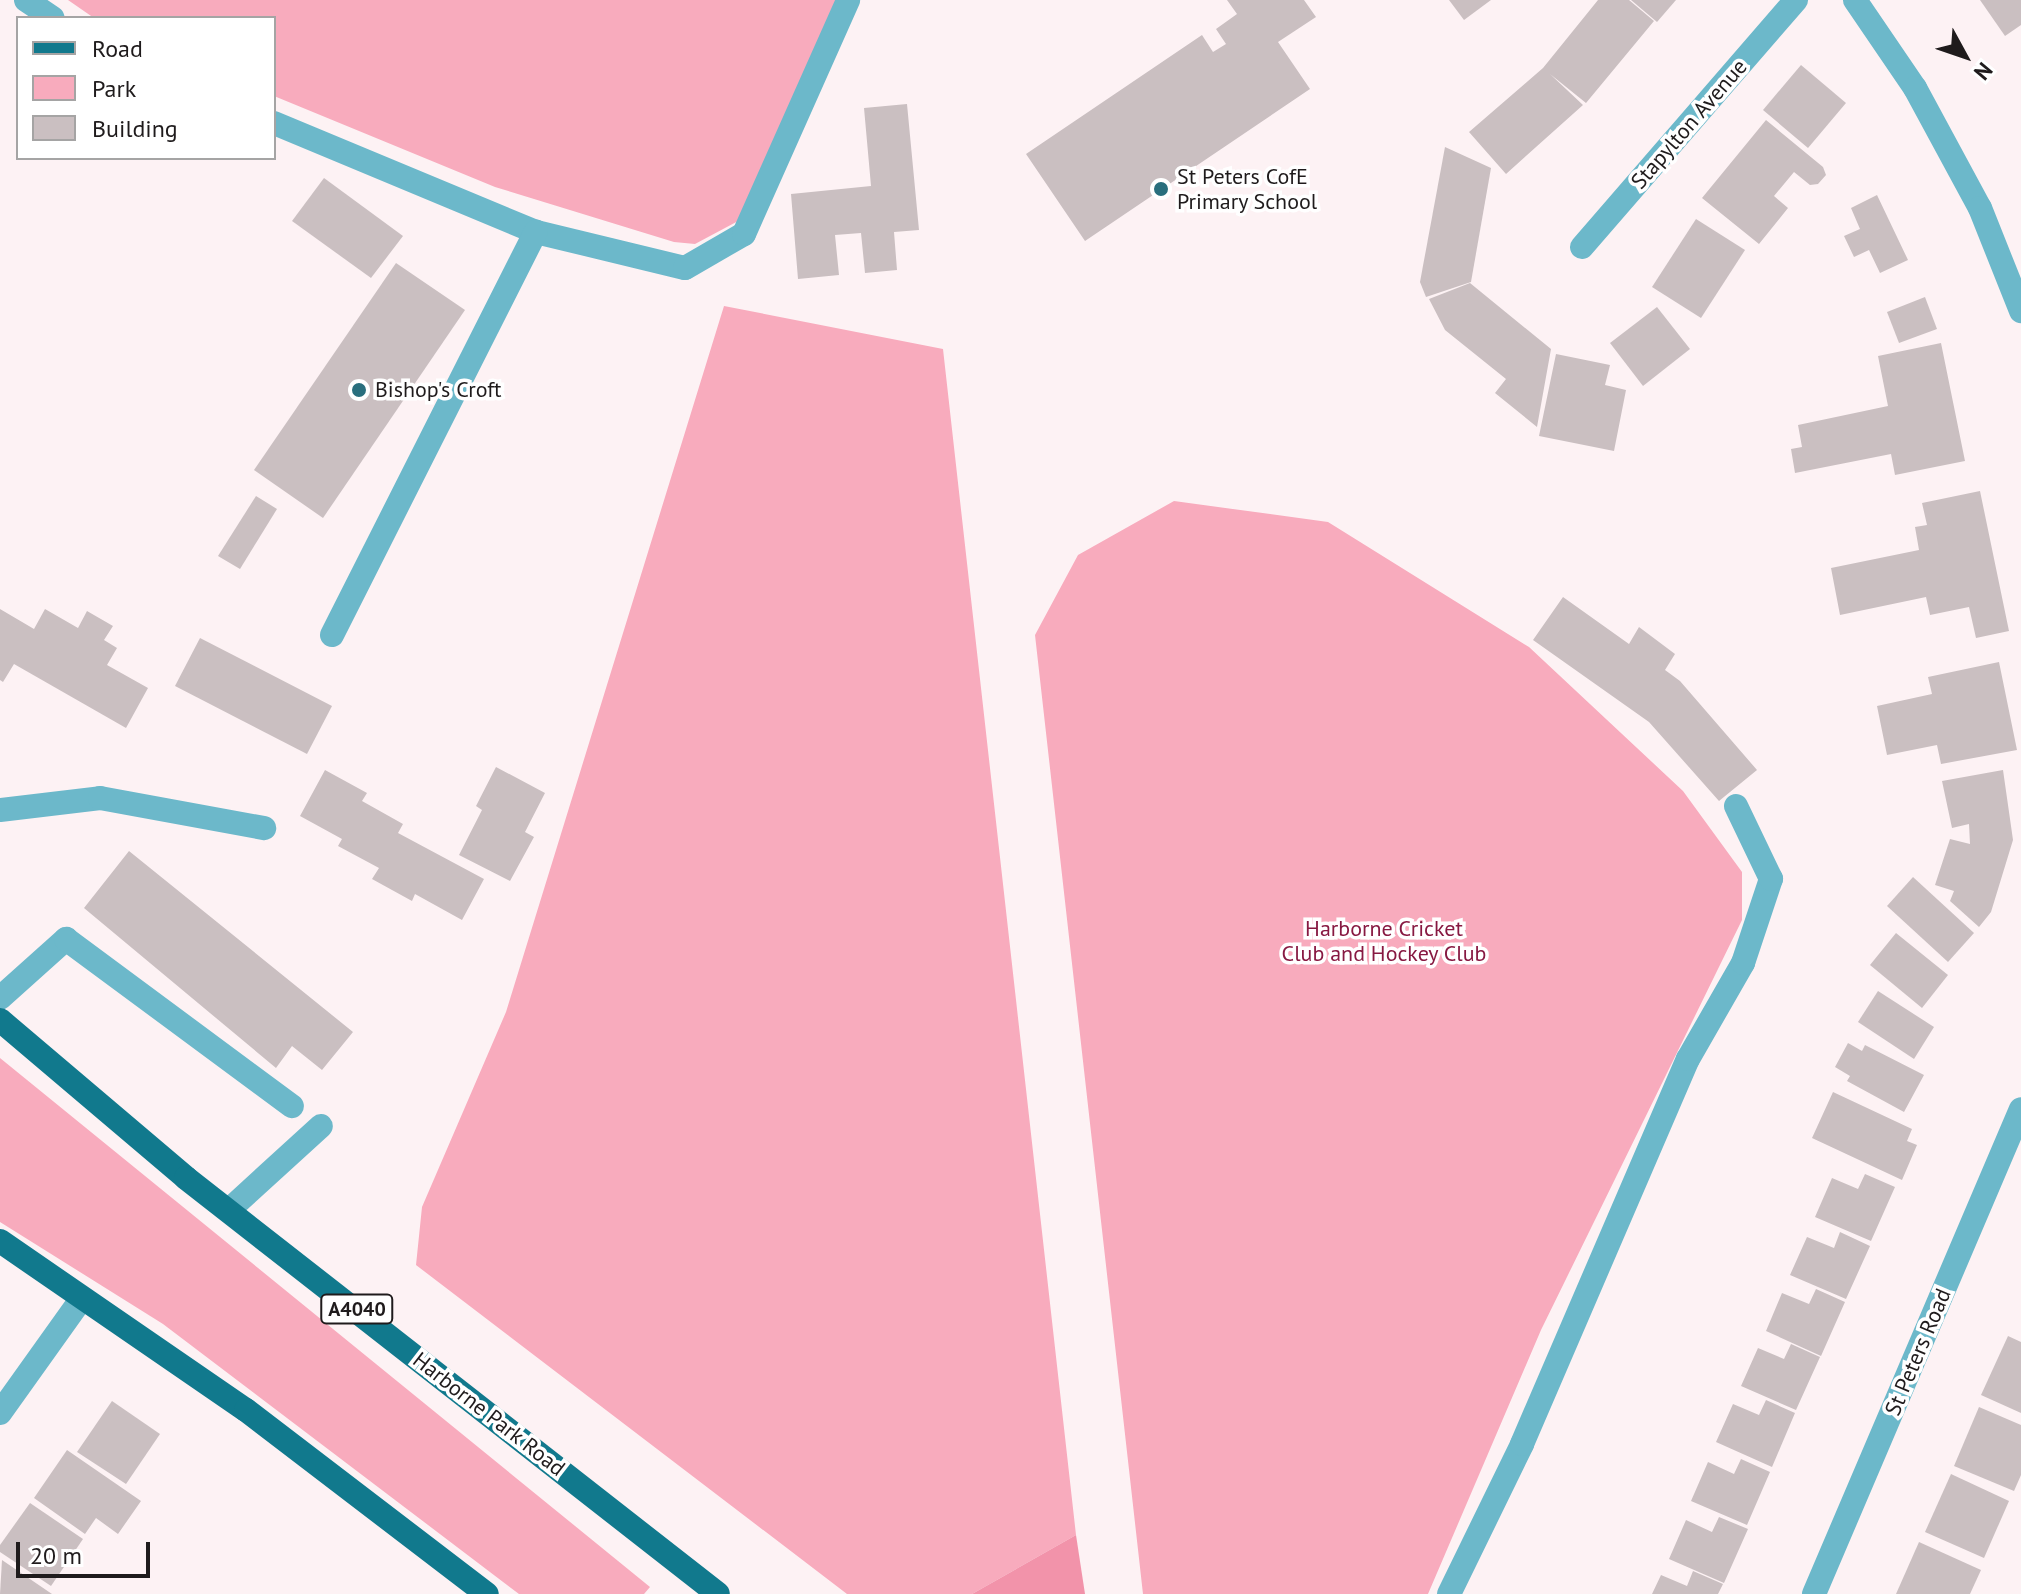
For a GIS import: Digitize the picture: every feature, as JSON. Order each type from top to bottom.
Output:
[{"type":"main road","name":"Harborne Park Road","points":[[0,1020],[186,1178],[230,1209],[704,1590]]},
{"type":"main road","points":[[0,1241],[246,1410],[487,1594]]},
{"type":"street","points":[[26,0],[50,16]]},
{"type":"street","points":[[276,124],[536,232],[685,268],[744,234],[848,0]]},
{"type":"street","name":"Stapylton Avenue","points":[[1582,247],[1796,0]]},
{"type":"street","points":[[1855,0],[1915,88],[1980,208],[2021,311]]},
{"type":"street","points":[[332,635],[536,232]]},
{"type":"street","points":[[0,810],[100,798],[264,828]]},
{"type":"street","points":[[1449,1594],[1522,1444],[1688,1059],[1743,963],[1771,879],[1736,806]]},
{"type":"street","points":[[0,998],[66,939],[292,1106]]},
{"type":"street","name":"St Peters Road","points":[[1814,1594],[2021,1109]]},
{"type":"street","points":[[230,1209],[321,1126]]},
{"type":"street","points":[[0,1413],[82,1298]]},
{"type":"green space","points":[[68,0],[836,0],[740,220],[695,244],[674,242],[495,187],[276,97],[276,16],[91,16]]},
{"type":"green space","points":[[724,306],[943,349],[1076,1535],[972,1594],[847,1594],[416,1265],[422,1207],[506,1012]]},
{"type":"green space","name":"Harborne Cricket Club and Hockey Club","points":[[1174,501],[1328,522],[1529,647],[1683,791],[1742,872],[1742,920],[1541,1330],[1428,1594],[1143,1594],[1035,635],[1078,555]]},
{"type":"green space","points":[[0,1058],[650,1587],[644,1594],[519,1594],[163,1324],[0,1222]]},
{"type":"shaded area","points":[[1076,1535],[1085,1594],[972,1594]]},
{"type":"building","points":[[1227,0],[1304,0],[1316,17],[1278,42],[1310,89],[1085,241],[1026,154],[1202,35],[1213,52],[1226,44],[1216,29],[1237,14]]},
{"type":"building","points":[[1449,0],[1491,0],[1464,20]]},
{"type":"building","points":[[1598,0],[1629,0],[1654,21],[1586,103],[1550,74],[1583,105],[1506,174],[1469,132],[1543,68]]},
{"type":"building","points":[[1631,0],[1676,0],[1657,22]]},
{"type":"building","points":[[1980,0],[2021,0],[2021,25],[2005,36]]},
{"type":"building","points":[[1801,65],[1846,103],[1808,148],[1763,110]]},
{"type":"building","points":[[907,104],[919,230],[894,232],[897,270],[865,273],[861,233],[835,235],[839,275],[798,279],[791,194],[871,186],[864,108]]},
{"type":"building","points":[[1766,120],[1823,167],[1826,175],[1818,184],[1810,185],[1794,172],[1774,196],[1788,208],[1759,244],[1702,198]]},
{"type":"building","points":[[1445,147],[1491,168],[1471,282],[1426,297],[1420,282]]},
{"type":"building","points":[[324,178],[403,236],[371,278],[292,221]]},
{"type":"building","points":[[1877,195],[1908,260],[1880,273],[1869,250],[1854,257],[1844,236],[1860,229],[1851,208]]},
{"type":"building","points":[[1696,219],[1745,250],[1701,318],[1652,287]]},
{"type":"building","name":"Bishop's Croft","points":[[396,263],[465,310],[323,518],[254,470]]},
{"type":"building","points":[[1470,283],[1551,349],[1537,427],[1495,393],[1506,379],[1445,330],[1429,299]]},
{"type":"building","points":[[1925,297],[1937,329],[1899,343],[1887,312]]},
{"type":"building","points":[[1657,307],[1690,349],[1643,386],[1610,343]]},
{"type":"building","points":[[1941,343],[1965,461],[1895,475],[1891,454],[1795,473],[1791,449],[1802,447],[1798,425],[1888,406],[1878,356]]},
{"type":"building","points":[[1556,354],[1610,365],[1605,385],[1626,390],[1614,451],[1539,436]]},
{"type":"building","points":[[1980,491],[2009,631],[1976,638],[1969,607],[1930,615],[1926,597],[1840,615],[1831,568],[1919,550],[1915,527],[1927,525],[1922,503]]},
{"type":"building","points":[[256,496],[277,509],[240,569],[218,556]]},
{"type":"building","points":[[1563,597],[1629,644],[1639,627],[1675,654],[1665,670],[1680,681],[1757,770],[1719,801],[1649,722],[1533,640]]},
{"type":"building","points":[[0,609],[34,629],[45,609],[78,628],[87,611],[113,626],[104,640],[117,648],[107,665],[148,688],[126,728],[14,664],[3,682],[0,680]]},
{"type":"building","points":[[200,638],[332,706],[307,754],[175,686]]},
{"type":"building","points":[[1999,662],[2017,750],[1941,764],[1937,745],[1887,755],[1877,706],[1932,694],[1928,677]]},
{"type":"building","points":[[496,767],[545,793],[525,832],[534,837],[510,881],[459,855],[482,810],[476,806]]},
{"type":"building","points":[[325,770],[367,793],[362,801],[403,824],[398,833],[484,879],[462,920],[415,894],[412,901],[372,879],[379,868],[338,846],[342,839],[300,816]]},
{"type":"building","points":[[2003,770],[2013,840],[1991,912],[1979,927],[1950,901],[1954,891],[1935,885],[1950,839],[1970,844],[1969,824],[1952,828],[1942,781]]},
{"type":"building","points":[[129,851],[353,1032],[322,1070],[292,1046],[276,1068],[84,908]]},
{"type":"building","points":[[1913,877],[1974,933],[1948,962],[1887,906]]},
{"type":"building","points":[[1896,933],[1948,975],[1922,1008],[1870,965]]},
{"type":"building","points":[[1878,991],[1934,1027],[1914,1059],[1858,1022]]},
{"type":"building","points":[[1848,1043],[1862,1051],[1865,1045],[1924,1075],[1904,1112],[1847,1081],[1850,1076],[1835,1067]]},
{"type":"building","points":[[1833,1092],[1912,1129],[1907,1141],[1917,1145],[1902,1180],[1812,1138]]},
{"type":"building","points":[[1865,1174],[1895,1187],[1871,1241],[1815,1217],[1832,1178],[1858,1189]]},
{"type":"building","points":[[1840,1232],[1870,1246],[1846,1299],[1790,1275],[1807,1237],[1834,1248]]},
{"type":"building","points":[[1816,1289],[1845,1302],[1821,1356],[1766,1331],[1782,1293],[1809,1304]]},
{"type":"building","points":[[2008,1336],[2021,1342],[2021,1413],[1981,1395]]},
{"type":"building","points":[[1791,1344],[1820,1357],[1796,1410],[1741,1386],[1758,1348],[1784,1359]]},
{"type":"building","points":[[1766,1400],[1795,1413],[1772,1467],[1716,1442],[1733,1404],[1759,1415]]},
{"type":"building","points":[[112,1401],[160,1434],[126,1484],[77,1452]]},
{"type":"building","points":[[1979,1407],[2021,1425],[2021,1475],[2014,1491],[1954,1466]]},
{"type":"building","points":[[67,1450],[141,1501],[118,1534],[96,1518],[85,1534],[34,1498]]},
{"type":"building","points":[[1741,1459],[1770,1472],[1747,1525],[1691,1501],[1708,1462],[1734,1474]]},
{"type":"building","points":[[1951,1474],[2009,1501],[1984,1558],[1925,1532]]},
{"type":"building","points":[[30,1503],[83,1539],[51,1586],[0,1552],[0,1545]]},
{"type":"building","points":[[1719,1517],[1748,1529],[1724,1583],[1669,1559],[1686,1520],[1712,1532]]},
{"type":"building","points":[[1919,1542],[1981,1570],[1970,1594],[1896,1594]]},
{"type":"building","points":[[2,1560],[52,1594],[0,1594]]},
{"type":"building","points":[[1693,1571],[1723,1584],[1718,1594],[1652,1594],[1661,1575],[1687,1586]]},
{"type":"place","name":"St Peters CofE Primary School","points":[[1161,189]]},
{"type":"place","name":"Bishop's Croft","points":[[359,390]]}]
